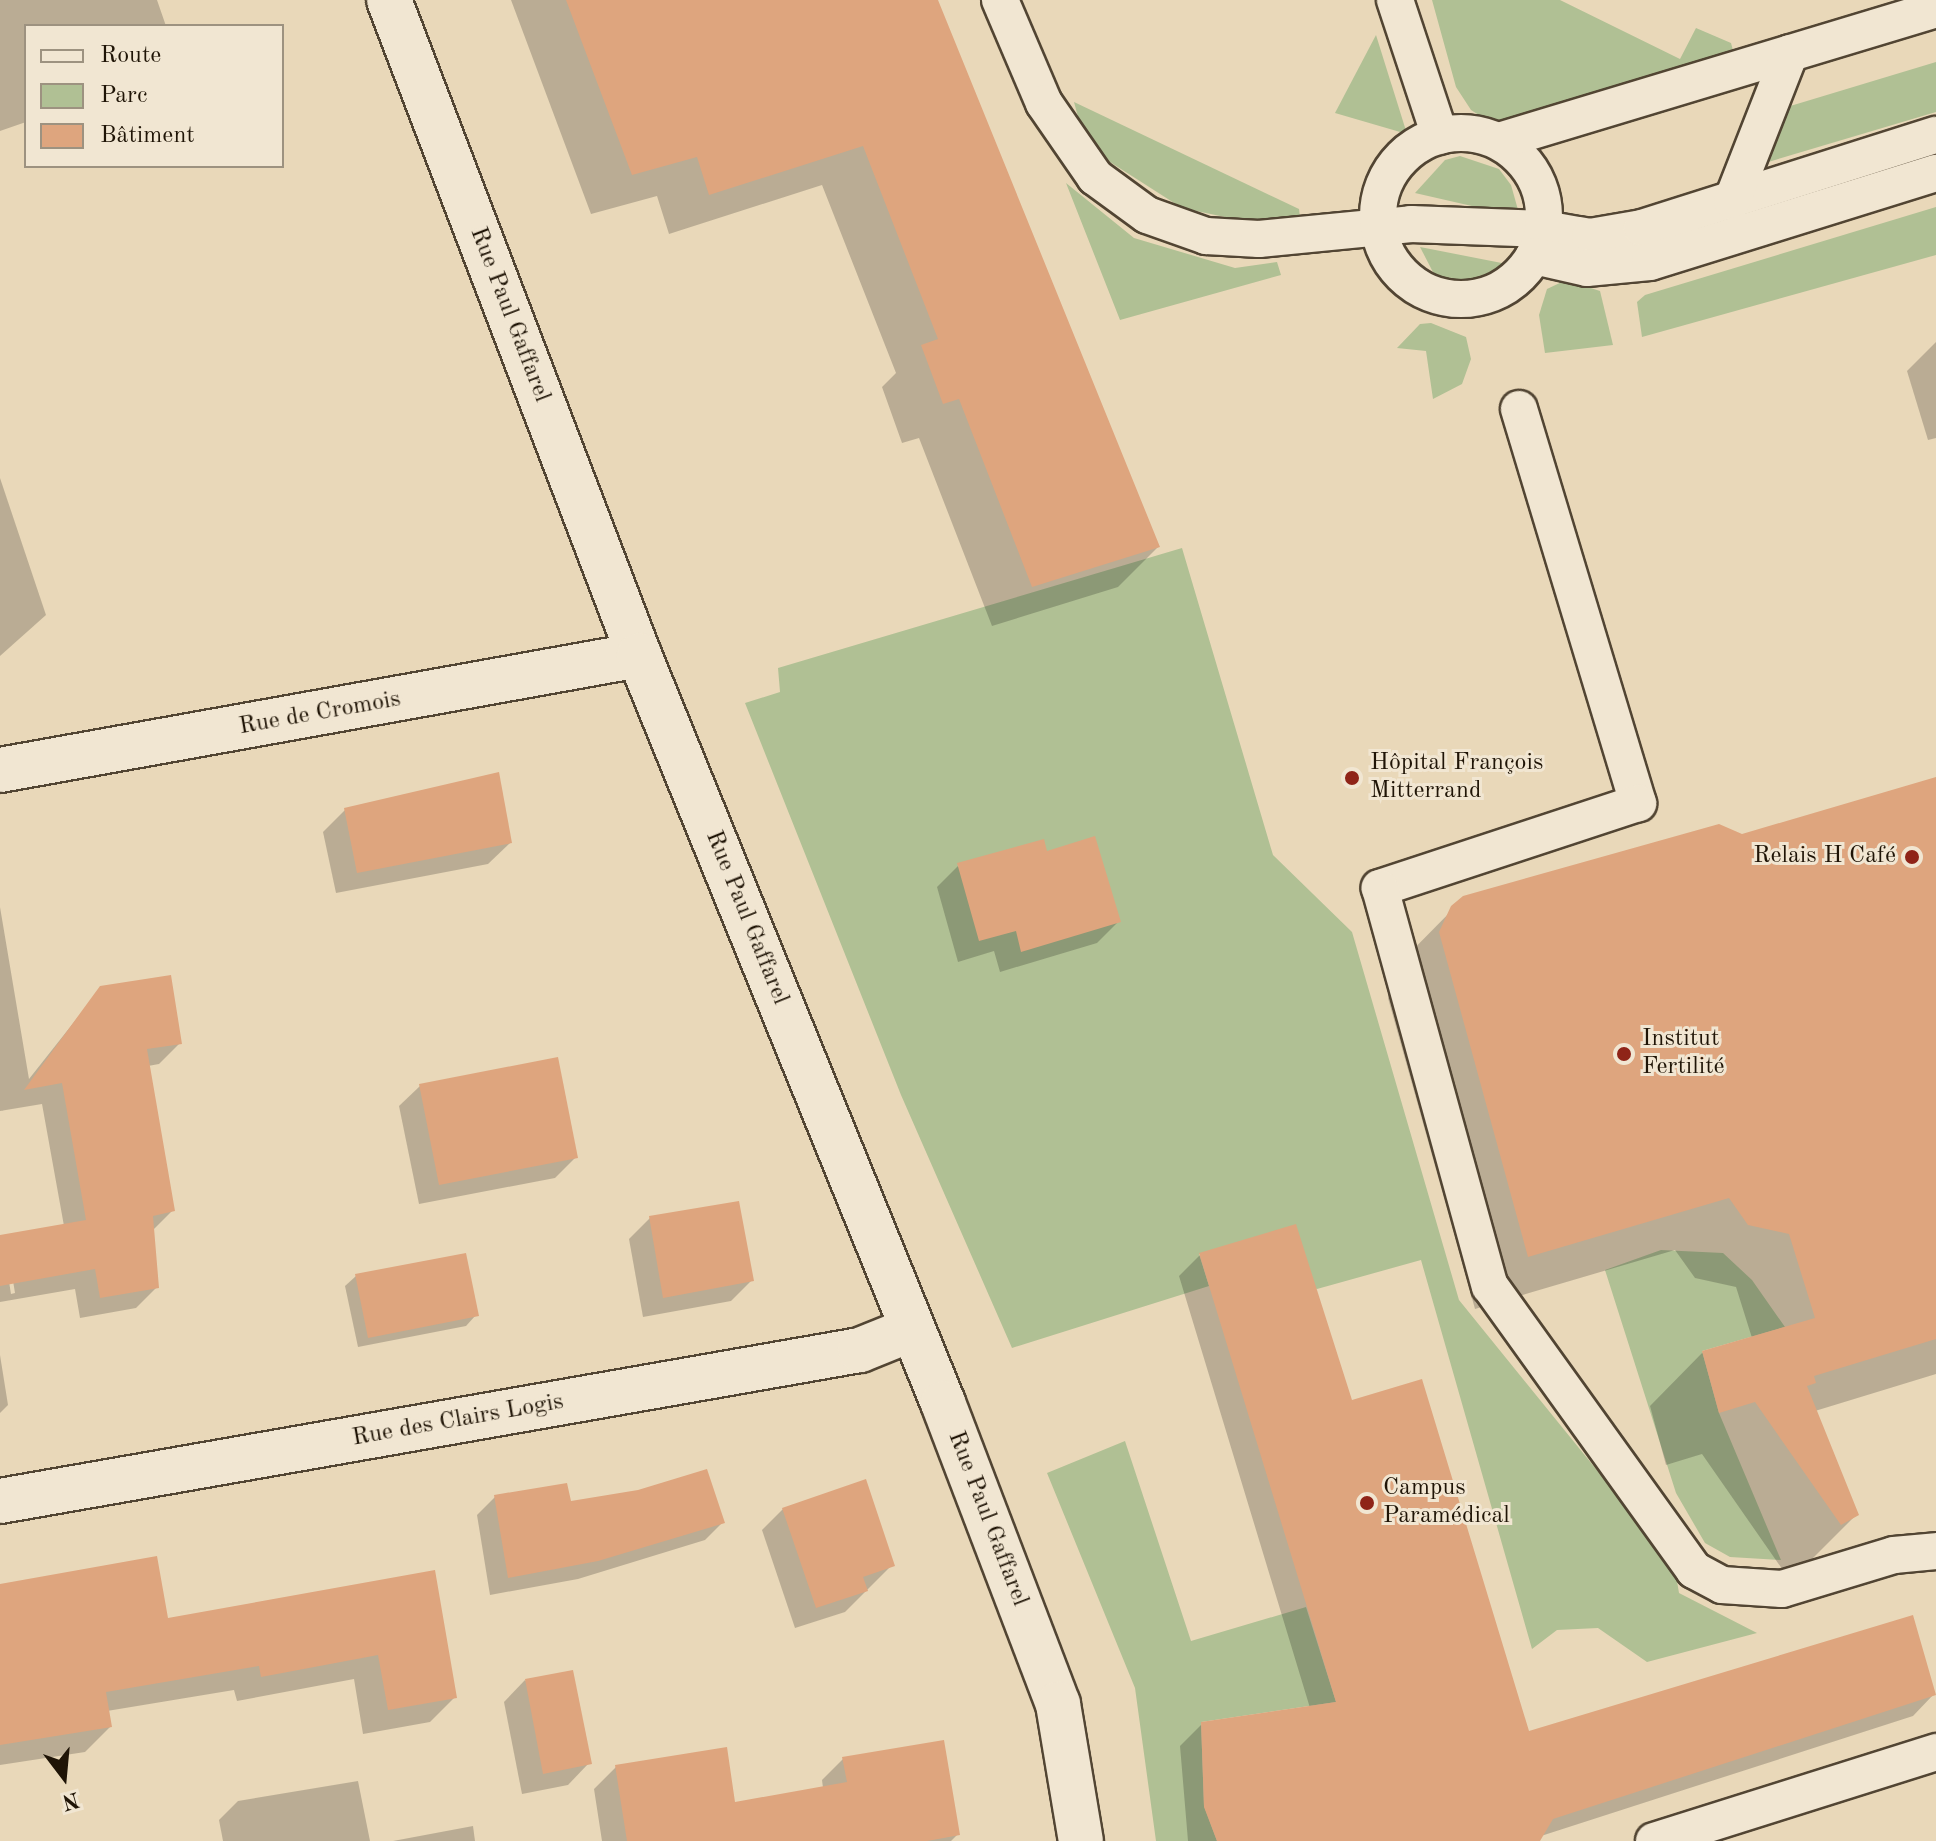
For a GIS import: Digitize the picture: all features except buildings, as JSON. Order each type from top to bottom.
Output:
[{"type":"street","name":"Rue Paul Gaffarel","points":[[389,0],[639,655],[912,1329],[1058,1704],[1081,1841]]},
{"type":"street","name":"Rue de Cromois","points":[[0,770],[639,655]]},
{"type":"street","name":"Rue des Clairs Logis","points":[[0,1501],[860,1350],[912,1329]]},
{"type":"lane","points":[[1000,0],[1062,134],[1095,177],[1147,215],[1206,236],[1259,239],[1379,230],[1411,224],[1539,243],[1590,237],[1732,201],[1748,191],[1936,135]]},
{"type":"lane","points":[[1395,0],[1440,136]]},
{"type":"lane","points":[[1499,141],[1936,9]]},
{"type":"lane","points":[[1732,201],[1790,53]]},
{"type":"lane","points":[[1460,132],[1499,141],[1521,157],[1536,178],[1544,203],[1539,243],[1522,273],[1488,295],[1436,295],[1394,264],[1379,230],[1379,202],[1399,160],[1440,136],[1460,132]]},
{"type":"lane","points":[[1539,243],[1587,268],[1650,262],[1936,173]]},
{"type":"lane","points":[[1519,409],[1638,803],[1380,888],[1490,1286],[1694,1570],[1722,1585],[1782,1589],[1894,1555],[1936,1551]]},
{"type":"lane","points":[[1654,1841],[1936,1752]]},
{"type":"green space","points":[[1432,0],[1560,0],[1680,59],[1696,28],[1731,43],[1734,54],[1514,120],[1488,121],[1471,110],[1456,87]]},
{"type":"green space","points":[[1376,35],[1407,134],[1335,113]]},
{"type":"green space","points":[[1936,62],[1936,112],[1765,163],[1787,107]]},
{"type":"green space","points":[[1074,102],[1299,209],[1300,218],[1244,221],[1182,208],[1110,162],[1081,128]]},
{"type":"green space","points":[[1460,156],[1499,169],[1511,185],[1520,217],[1415,193],[1445,160]]},
{"type":"green space","points":[[1066,183],[1134,238],[1235,268],[1277,262],[1281,275],[1120,320]]},
{"type":"green space","points":[[1936,207],[1936,255],[1642,337],[1637,302],[1645,295]]},
{"type":"green space","points":[[1420,247],[1517,266],[1482,287],[1457,287],[1434,274]]},
{"type":"green space","points":[[1566,280],[1600,291],[1613,345],[1545,353],[1539,315],[1547,289]]},
{"type":"green space","points":[[1431,323],[1466,337],[1471,359],[1462,384],[1433,399],[1426,351],[1397,348],[1420,324]]},
{"type":"green space","points":[[1182,548],[1273,855],[1352,932],[1459,1300],[1643,1527],[1676,1575],[1679,1593],[1757,1633],[1647,1662],[1598,1628],[1557,1630],[1532,1649],[1421,1260],[1317,1289],[1199,1254],[1209,1286],[1012,1348],[901,1095],[745,703],[780,692],[778,668]]},
{"type":"green space","points":[[1661,1250],[1723,1253],[1752,1280],[1785,1327],[1702,1351],[1719,1413],[1781,1560],[1730,1557],[1705,1543],[1676,1493],[1605,1270]]},
{"type":"green space","points":[[1125,1441],[1191,1641],[1306,1607],[1336,1702],[1201,1722],[1204,1806],[1217,1841],[1156,1841],[1135,1688],[1047,1473]]},
{"type":"place","name":"Hôpital François Mitterrand","points":[[1352,778]]},
{"type":"place","name":"Relais H Café","points":[[1912,857]]},
{"type":"place","name":"Institut Fertilité","points":[[1624,1054]]},
{"type":"place","name":"Campus Paramédical","points":[[1367,1503]]}]
